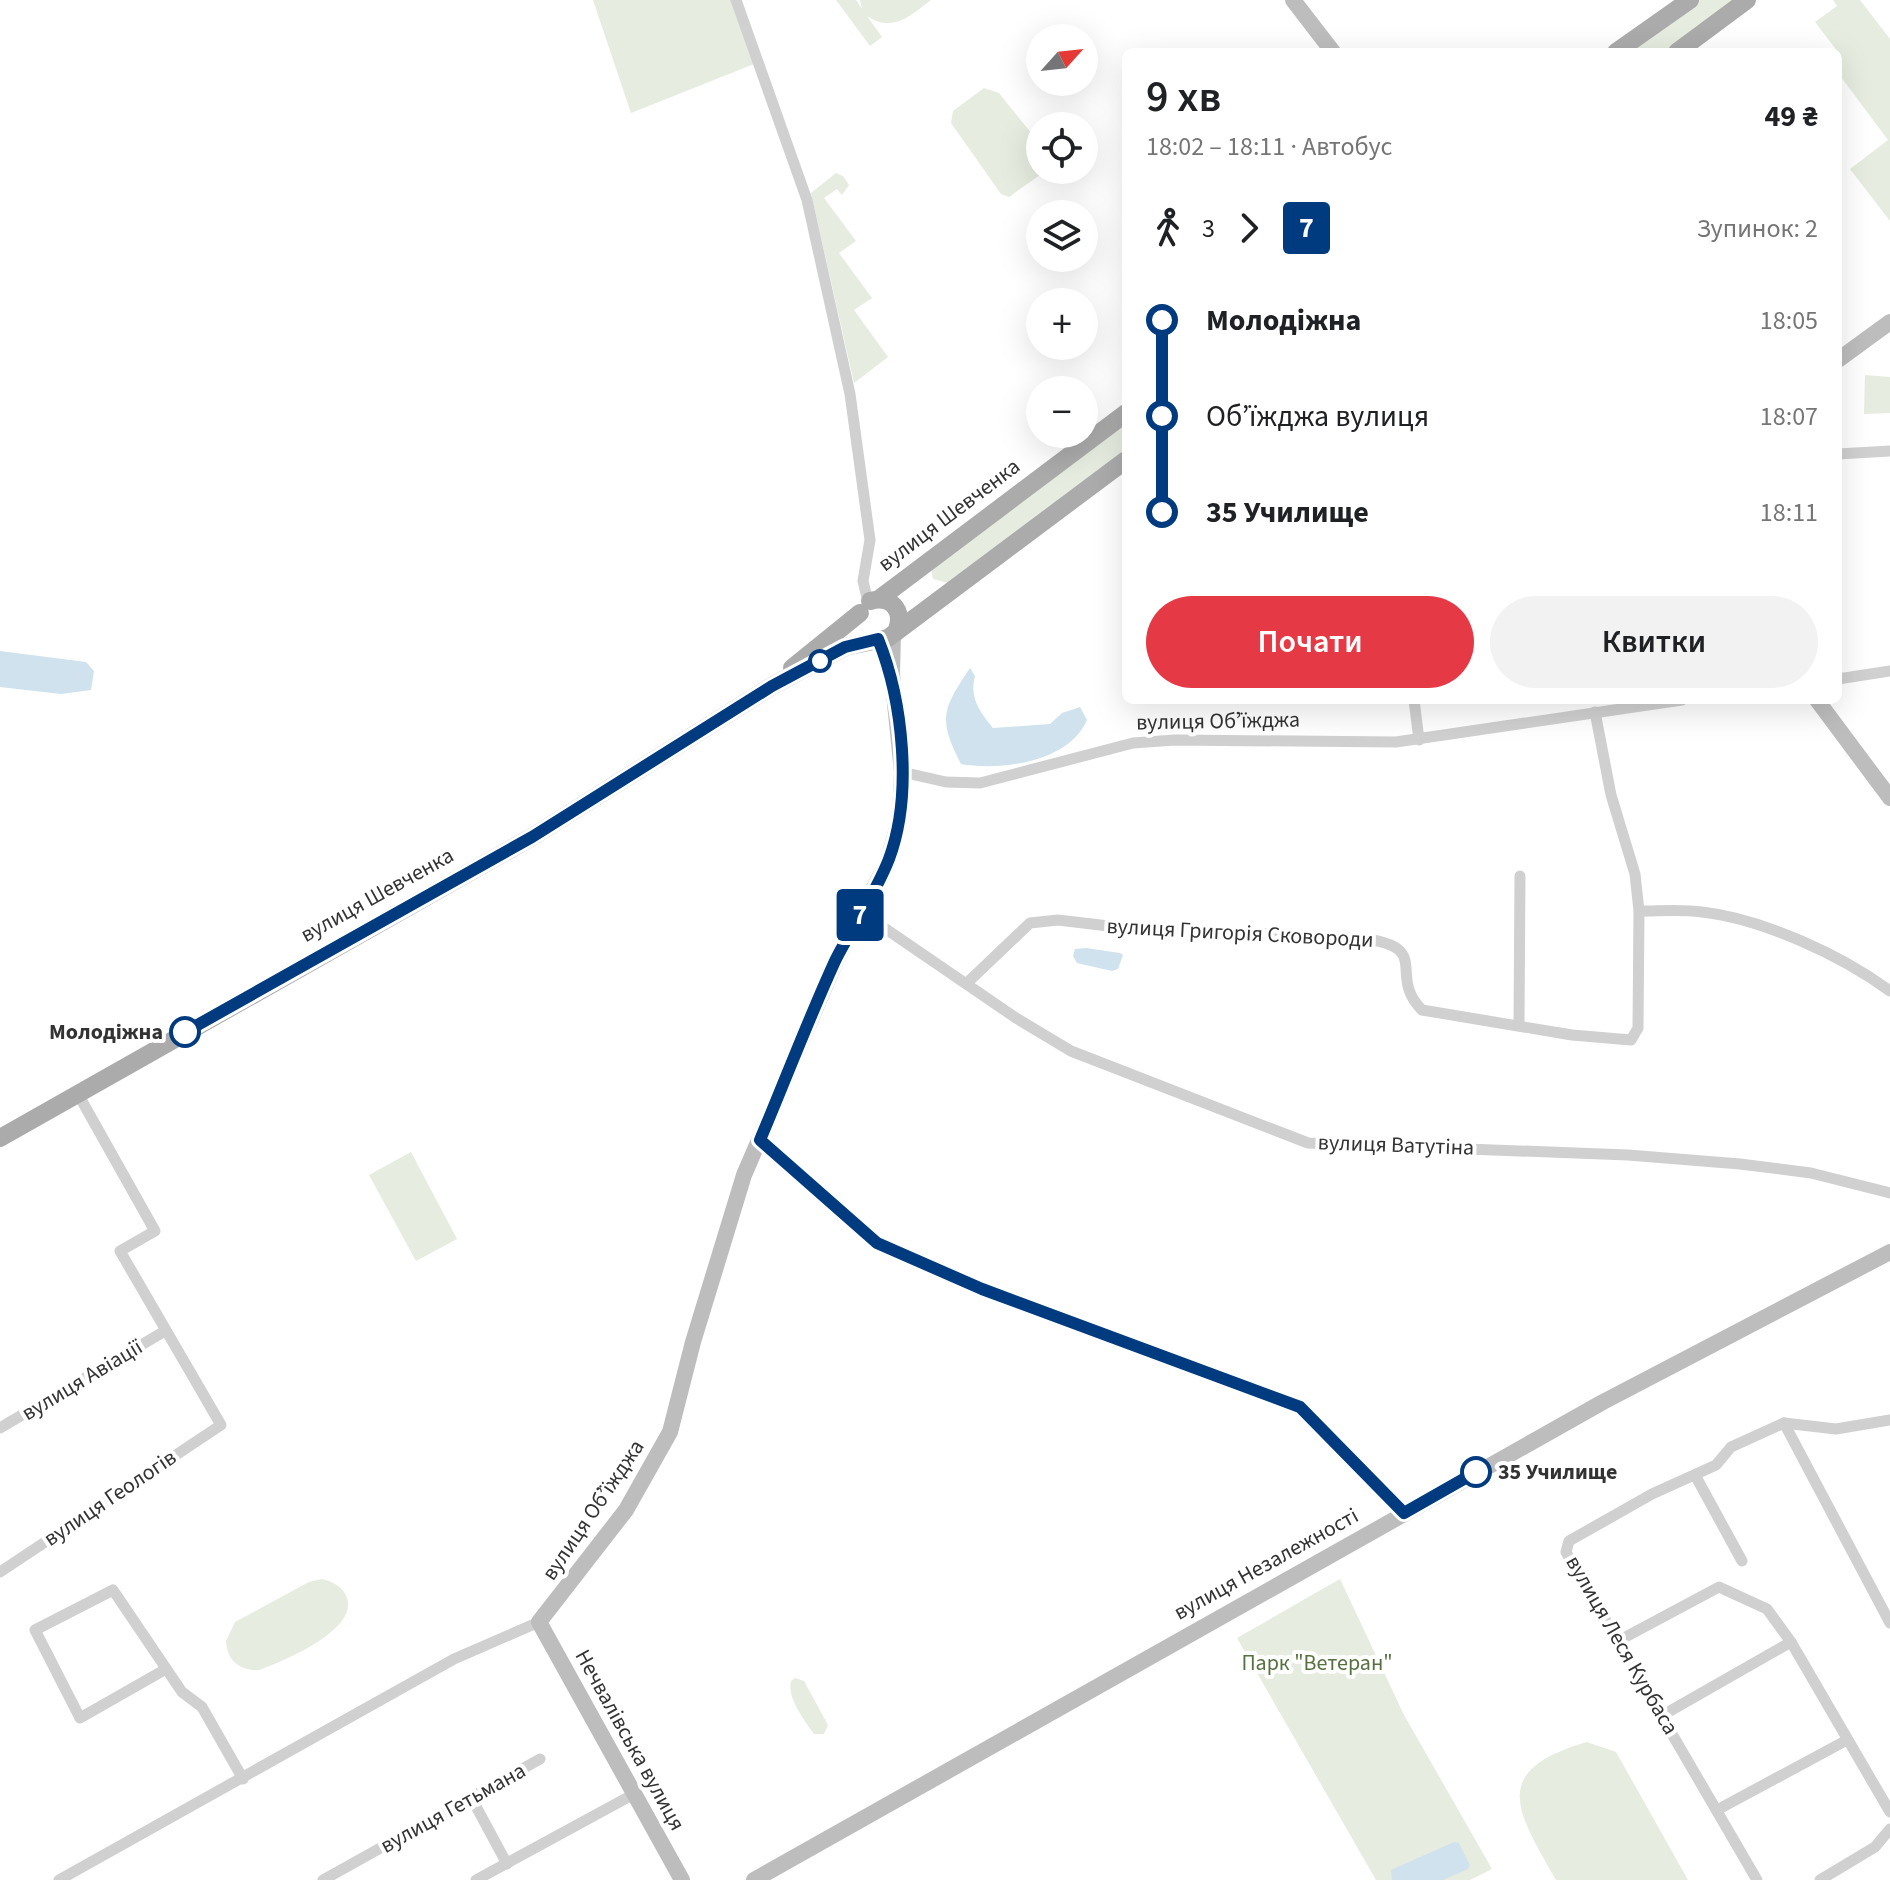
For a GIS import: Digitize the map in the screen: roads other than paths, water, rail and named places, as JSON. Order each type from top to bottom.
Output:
[{"type":"main road","points":[[1622,48],[1690,0]]},
{"type":"main road","points":[[1682,48],[1747,0]]},
{"type":"main road","name":"вулиця Шевченка","points":[[772,686],[872,603],[1122,416]]},
{"type":"main road","name":"вулиця Шевченка","points":[[0,1138],[532,837],[772,686],[845,647],[886,636],[1122,463]]},
{"type":"main road","points":[[890,601],[897,609],[900,619],[886,636],[862,630],[872,603],[890,601]]},
{"type":"street","points":[[736,0],[807,200],[850,394],[870,540],[864,575],[872,603]]},
{"type":"street","points":[[1293,0],[1330,48]]},
{"type":"street","points":[[1842,357],[1890,322]]},
{"type":"street","points":[[1842,454],[1890,451]]},
{"type":"street","name":"вулиця Обʼїжджа","points":[[59,1880],[454,1659],[539,1622],[609,1534],[656,1462],[670,1432],[725,1232],[744,1175],[836,961],[894,843],[900,817],[902,772],[886,636]]},
{"type":"street","points":[[1842,678],[1890,671]]},
{"type":"street","points":[[1414,704],[1419,740]]},
{"type":"street","name":"вулиця Обʼїжджа","points":[[902,772],[946,782],[980,783],[1098,750],[1150,741],[1348,744],[1419,740],[1653,704]]},
{"type":"street","points":[[1820,704],[1890,798]]},
{"type":"street","name":"вулиця Григорія Сковороди","points":[[967,983],[1030,923],[1058,920],[1117,927],[1328,935],[1383,941],[1401,950],[1407,963],[1407,990],[1422,1010],[1572,1035],[1631,1040],[1637,1035],[1639,911],[1635,874],[1611,795],[1595,712]]},
{"type":"street","points":[[1519,1024],[1520,876]]},
{"type":"street","points":[[1639,911],[1703,912],[1763,928],[1860,970],[1890,991]]},
{"type":"street","name":"вулиця Ватутіна","points":[[861,912],[1016,1018],[1071,1051],[1308,1143],[1634,1155],[1740,1164],[1811,1173],[1890,1193]]},
{"type":"street","points":[[78,1094],[155,1231],[120,1251],[165,1331]]},
{"type":"street","points":[[760,1140],[877,1243],[982,1289],[1300,1407],[1404,1513]]},
{"type":"street","name":"вулиця Незалежності","points":[[754,1880],[1603,1402],[1890,1252]]},
{"type":"street","name":"вулиця Геологів","points":[[0,1572],[221,1425],[165,1331]]},
{"type":"street","name":"вулиця Авіації","points":[[0,1428],[165,1331]]},
{"type":"street","points":[[1784,1423],[1836,1429],[1890,1420]]},
{"type":"street","points":[[1784,1423],[1890,1623]]},
{"type":"street","name":"вулиця Леся Курбаса","points":[[1757,1880],[1566,1552],[1569,1541],[1652,1494],[1716,1465],[1731,1447],[1784,1423]]},
{"type":"street","points":[[1695,1475],[1742,1561]]},
{"type":"street","points":[[1618,1641],[1719,1587],[1767,1609],[1791,1642],[1890,1812]]},
{"type":"street","points":[[166,1669],[80,1718],[35,1630],[113,1590],[182,1692],[202,1707],[243,1779]]},
{"type":"street","name":"Нечвалівська вулиця","points":[[539,1622],[682,1880]]},
{"type":"street","points":[[1663,1715],[1791,1642]]},
{"type":"street","points":[[1717,1810],[1847,1740]]},
{"type":"street","name":"вулиця Гетьмана","points":[[323,1880],[540,1759]]},
{"type":"street","points":[[476,1880],[634,1794]]},
{"type":"street","points":[[472,1799],[507,1864]]},
{"type":"street","points":[[1820,1880],[1875,1847],[1890,1829]]},
{"type":"water","points":[[0,651],[86,662],[94,671],[91,690],[61,694],[0,687]]},
{"type":"water","points":[[970,668],[975,676],[973,691],[977,704],[993,728],[1050,724],[1062,713],[1080,707],[1087,720],[1065,746],[1033,760],[995,766],[961,764],[949,736],[946,715],[954,694]]},
{"type":"water","points":[[1075,949],[1120,953],[1123,955],[1118,969],[1112,971],[1077,963],[1073,956]]},
{"type":"water","points":[[1454,1842],[1459,1843],[1470,1865],[1468,1869],[1443,1880],[1392,1880],[1391,1870]]},
{"type":"place","name":"Молодіжна","points":[[185,1032]]},
{"type":"place","name":"35 Училище","points":[[1476,1472]]},
{"type":"park label","name":"Парк \"Ветеран\"","points":[[1317,1663]]}]
